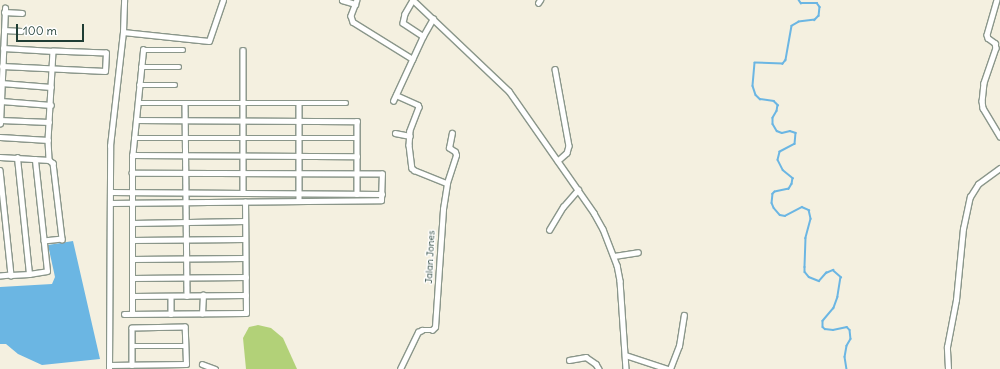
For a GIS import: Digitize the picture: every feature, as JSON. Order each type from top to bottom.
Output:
[{"type":"street","points":[[124,0],[123,32],[110,146],[109,367],[186,364],[186,327],[132,328],[132,365]]},
{"type":"street","points":[[123,32],[207,42],[211,40],[223,0]]},
{"type":"street","points":[[342,0],[356,2],[351,16],[353,22],[413,59]]},
{"type":"street","points":[[423,36],[403,23],[405,14],[413,0],[509,91],[578,190],[603,229],[614,256],[620,281],[626,369]]},
{"type":"street","points":[[997,0],[987,35],[988,38],[994,43],[996,48],[984,83],[982,101],[983,108],[1000,136]]},
{"type":"street","points":[[0,124],[4,10],[22,13]]},
{"type":"street","points":[[393,101],[423,36],[433,19]]},
{"type":"street","points":[[4,30],[21,31]]},
{"type":"street","points":[[2,66],[105,71],[106,53],[3,48]]},
{"type":"street","points":[[132,314],[132,155],[143,50],[183,50]]},
{"type":"street","points":[[243,50],[243,193]]},
{"type":"street","points":[[44,241],[62,239],[53,163],[49,160],[48,140],[53,51]]},
{"type":"street","points":[[141,67],[179,67]]},
{"type":"street","points":[[555,69],[569,146],[567,153],[558,161]]},
{"type":"street","points":[[1,83],[51,87]]},
{"type":"street","points":[[139,85],[175,85]]},
{"type":"street","points":[[396,95],[418,105],[419,108],[410,136],[412,168],[447,183]]},
{"type":"street","points":[[1,101],[51,104]]},
{"type":"street","points":[[138,103],[346,103]]},
{"type":"street","points":[[185,103],[187,296]]},
{"type":"street","points":[[299,103],[299,201]]},
{"type":"street","points":[[0,120],[49,122]]},
{"type":"street","points":[[136,120],[357,121],[357,194]]},
{"type":"street","points":[[396,132],[410,136]]},
{"type":"street","name":"Jalan Jones","points":[[400,369],[418,332],[422,330],[432,330],[435,327],[440,237],[447,183],[456,155],[455,152],[449,148],[452,133]]},
{"type":"street","points":[[0,136],[48,140]]},
{"type":"street","points":[[134,138],[357,138]]},
{"type":"street","points":[[132,155],[357,156]]},
{"type":"street","points":[[0,156],[49,160]]},
{"type":"street","points":[[17,158],[29,274]]},
{"type":"street","points":[[0,276],[47,271],[35,160]]},
{"type":"street","points":[[948,369],[946,360],[947,347],[956,300],[963,229],[970,197],[978,184],[1000,168]]},
{"type":"street","points":[[0,170],[11,275]]},
{"type":"street","points":[[110,203],[381,200],[382,194],[382,174],[132,173]]},
{"type":"street","points":[[549,230],[563,206],[578,190]]},
{"type":"street","points":[[110,192],[382,194]]},
{"type":"street","points":[[124,314],[246,313],[245,202]]},
{"type":"street","points":[[132,223],[245,221]]},
{"type":"street","points":[[132,240],[245,239]]},
{"type":"street","points":[[614,256],[638,252]]},
{"type":"street","points":[[132,259],[245,258]]},
{"type":"street","points":[[132,278],[246,276]]},
{"type":"street","points":[[202,295],[202,314]]},
{"type":"street","points":[[132,296],[246,295]]},
{"type":"street","points":[[171,296],[171,314]]},
{"type":"street","points":[[625,355],[669,369],[679,346],[684,315]]},
{"type":"street","points":[[132,346],[186,346]]},
{"type":"street","points":[[569,360],[586,357],[596,364],[599,369]]},
{"type":"street","points":[[202,364],[215,369]]},
{"type":"green space","points":[[258,325],[271,328],[283,338],[297,369],[246,369],[243,338],[249,327]]},
{"type":"water","points":[[73,241],[100,359],[42,365],[18,354],[6,344],[0,344],[0,287],[52,284],[55,277],[48,245]]},
{"type":"waterway","points":[[799,0],[801,3],[817,3],[820,7],[819,16],[815,20],[799,22],[792,26],[786,60],[783,64],[755,63],[753,86],[756,95],[760,99],[774,101],[778,105],[777,111],[773,118],[773,124],[777,131],[782,133],[790,131],[796,133],[795,144],[780,152],[778,160],[783,170],[793,178],[792,184],[789,189],[775,192],[773,194],[772,203],[780,215],[785,216],[802,207],[809,210],[811,219],[806,238],[805,267],[805,272],[809,277],[819,281],[826,273],[833,270],[841,277],[838,297],[834,308],[823,321],[823,327],[825,329],[833,330],[847,327],[850,330],[851,339],[847,346],[845,357],[847,369]]}]
